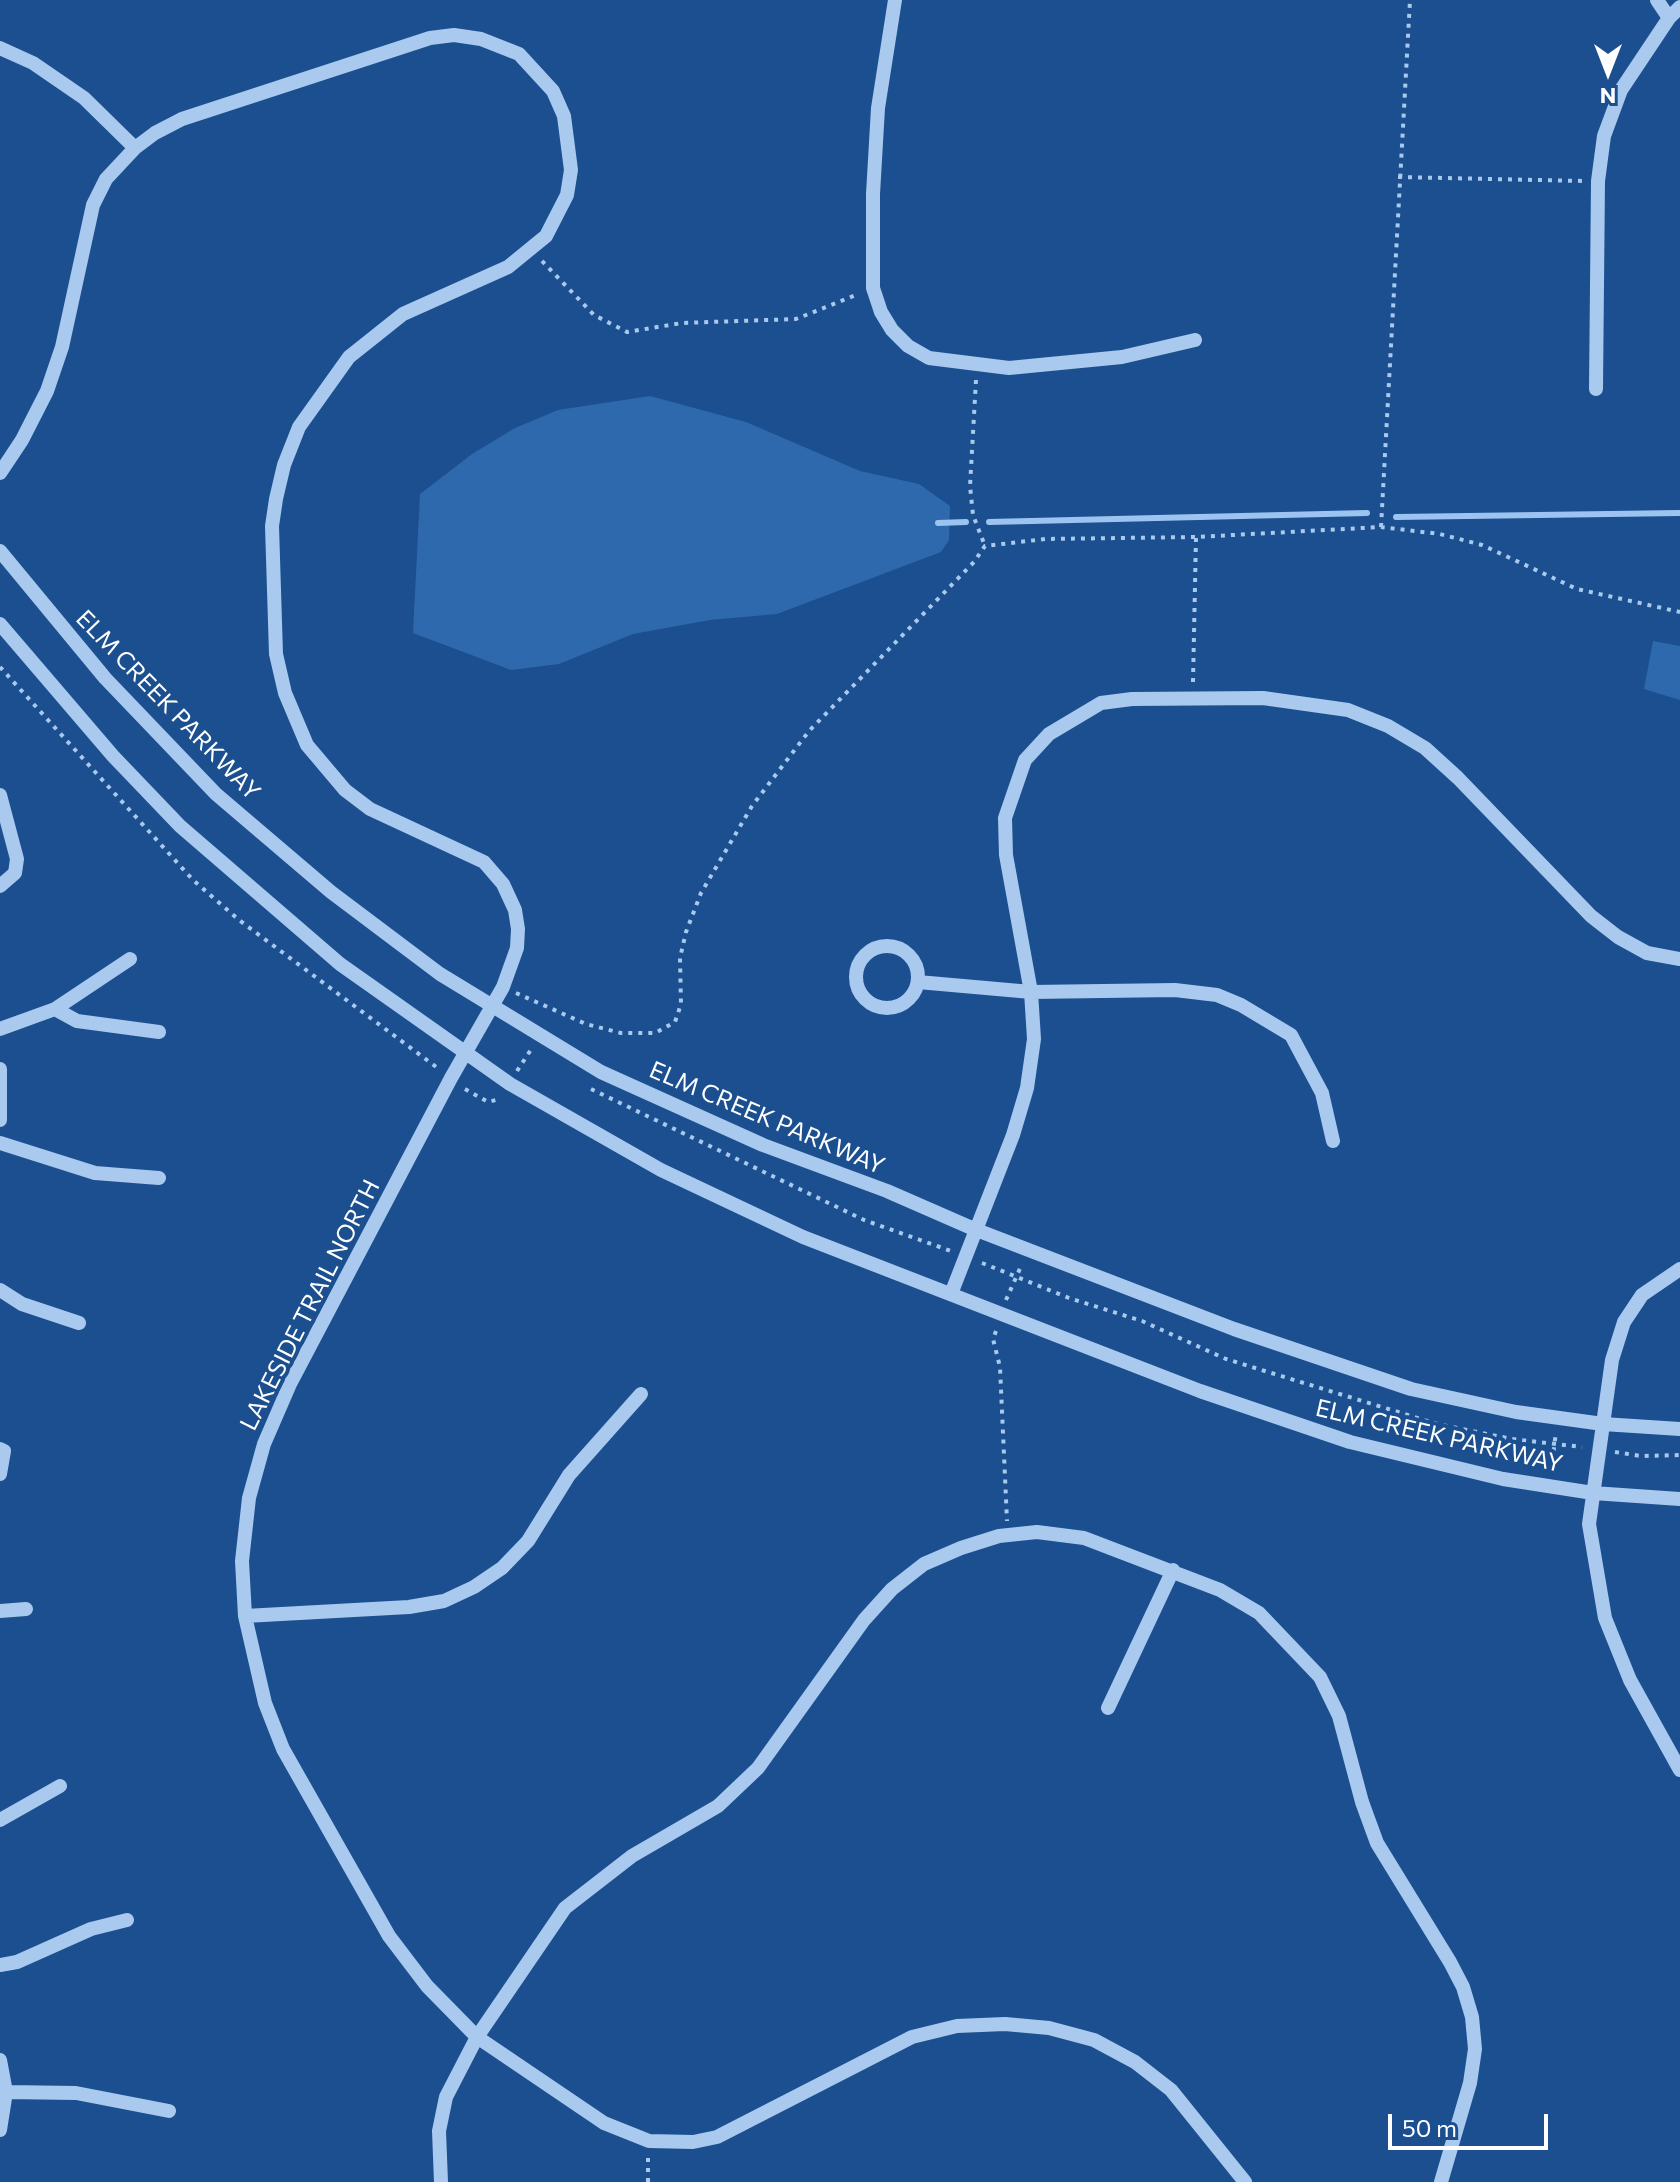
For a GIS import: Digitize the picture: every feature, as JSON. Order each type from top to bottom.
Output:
[{"type":"street","points":[[895,0],[878,108],[873,288],[881,312],[908,346],[929,358],[977,366],[1067,365],[1195,340]]},
{"type":"street","points":[[1596,389],[1598,181],[1604,136],[1621,90],[1674,13],[1657,0]]},
{"type":"street","name":"LAKESIDE TRAIL NORTH","points":[[0,473],[22,440],[47,391],[62,347],[93,205],[106,179],[135,148],[182,119],[430,38],[454,35],[481,39],[519,54],[553,91],[564,116],[571,170],[567,195],[546,236],[508,267],[403,314],[349,357],[299,427],[284,465],[272,526],[276,654],[285,693],[307,745],[345,790],[370,809],[484,862],[503,884],[515,910],[518,929],[517,948],[503,987],[451,1078],[290,1384],[264,1444],[249,1498],[242,1561],[245,1616],[257,1676],[283,1749],[389,1936],[427,1986],[477,2037],[604,2123],[649,2141],[693,2142],[717,2137],[912,2037],[957,2026],[1005,2024],[1049,2028],[1094,2040],[1135,2062],[1171,2090],[1245,2182]]},
{"type":"street","points":[[0,48],[33,63],[84,98],[135,148]]},
{"type":"street","name":"ELM CREEK PARKWAY","points":[[0,551],[105,678],[216,794],[339,898],[440,974],[601,1072],[763,1145],[887,1191],[974,1229],[1234,1329],[1411,1389],[1558,1418],[1680,1429]]},
{"type":"street","name":"ELM CREEK PARKWAY","points":[[0,624],[113,756],[180,826],[340,964],[510,1084],[661,1170],[803,1237],[1200,1391],[1350,1442],[1503,1479],[1593,1493],[1680,1499]]},
{"type":"street","points":[[951,1294],[1013,1135],[1027,1088],[1034,1039],[1031,992],[1006,855],[1005,818],[1025,760],[1049,734],[1101,703],[1192,698],[1306,702],[1348,710],[1388,726],[1425,748],[1458,778],[1591,916],[1618,937],[1647,953],[1680,959]]},
{"type":"street","points":[[0,795],[17,859],[15,873],[0,886]]},
{"type":"street","points":[[881,947],[891,947],[908,955],[914,963],[918,982],[908,1000],[889,1008],[869,1002],[857,985],[856,974],[864,957],[881,947]]},
{"type":"street","points":[[0,1029],[55,1009],[130,959]]},
{"type":"street","points":[[918,982],[1031,992],[1175,990],[1217,995],[1241,1005],[1291,1035],[1322,1093],[1333,1141]]},
{"type":"street","points":[[55,1009],[77,1021],[159,1032]]},
{"type":"street","points":[[0,1069],[0,1120]]},
{"type":"street","points":[[0,1143],[95,1173],[159,1178]]},
{"type":"street","points":[[1680,1269],[1642,1295],[1624,1322],[1612,1360],[1589,1524],[1605,1618],[1630,1680],[1680,1770]]},
{"type":"street","points":[[0,1290],[22,1304],[79,1323]]},
{"type":"street","points":[[245,1616],[409,1607],[444,1601],[474,1587],[502,1568],[528,1541],[569,1475],[641,1394]]},
{"type":"street","points":[[0,1449],[4,1451],[0,1474]]},
{"type":"street","points":[[441,2182],[439,2131],[446,2097],[477,2037],[565,1908],[632,1856],[718,1806],[758,1768],[864,1620],[892,1589],[924,1564],[961,1548],[1008,1535],[1037,1532],[1084,1538],[1220,1590],[1259,1613],[1320,1677],[1339,1716],[1362,1802],[1377,1843],[1463,1987],[1472,2017],[1475,2049],[1470,2083],[1441,2182]]},
{"type":"street","points":[[1108,1708],[1173,1570]]},
{"type":"street","points":[[0,1611],[26,1609]]},
{"type":"street","points":[[0,1820],[60,1786]]},
{"type":"street","points":[[0,1965],[17,1962],[91,1929],[127,1920]]},
{"type":"street","points":[[0,2060],[6,2092],[0,2130]]},
{"type":"street","points":[[6,2092],[76,2093],[169,2111]]},
{"type":"path","points":[[1381,527],[1410,0]]},
{"type":"path","points":[[1398,177],[1598,181]]},
{"type":"path","points":[[531,250],[594,315],[627,332],[682,323],[796,319],[873,288]]},
{"type":"path","points":[[977,366],[970,486],[975,525],[985,546]]},
{"type":"path","points":[[503,987],[586,1024],[621,1033],[655,1033],[675,1022],[681,1004],[680,958],[686,932],[701,893],[752,806],[809,731],[974,562],[985,546],[1045,539],[1196,537],[1381,527],[1440,534],[1482,545],[1577,589],[1680,612]]},
{"type":"path","points":[[1192,698],[1196,537]]},
{"type":"path","points":[[0,667],[91,771],[205,890],[239,920],[451,1078],[488,1102],[499,1101],[555,1011]]},
{"type":"path","points":[[1008,1535],[1000,1367],[993,1339],[1017,1276]]},
{"type":"path","points":[[1549,1486],[1558,1418]]},
{"type":"path","points":[[648,2182],[649,2141]]},
{"type":"shaded area","points":[[650,396],[746,422],[860,471],[919,484],[950,506],[949,540],[941,552],[777,614],[710,620],[633,634],[559,664],[511,670],[413,633],[420,494],[472,454],[515,428],[558,410]]},
{"type":"shaded area","points":[[1653,641],[1680,646],[1680,700],[1644,689]]},
{"type":"waterway","points":[[989,522],[1367,513]]},
{"type":"waterway","points":[[1396,517],[1680,513]]},
{"type":"waterway","points":[[938,523],[966,522]]}]
